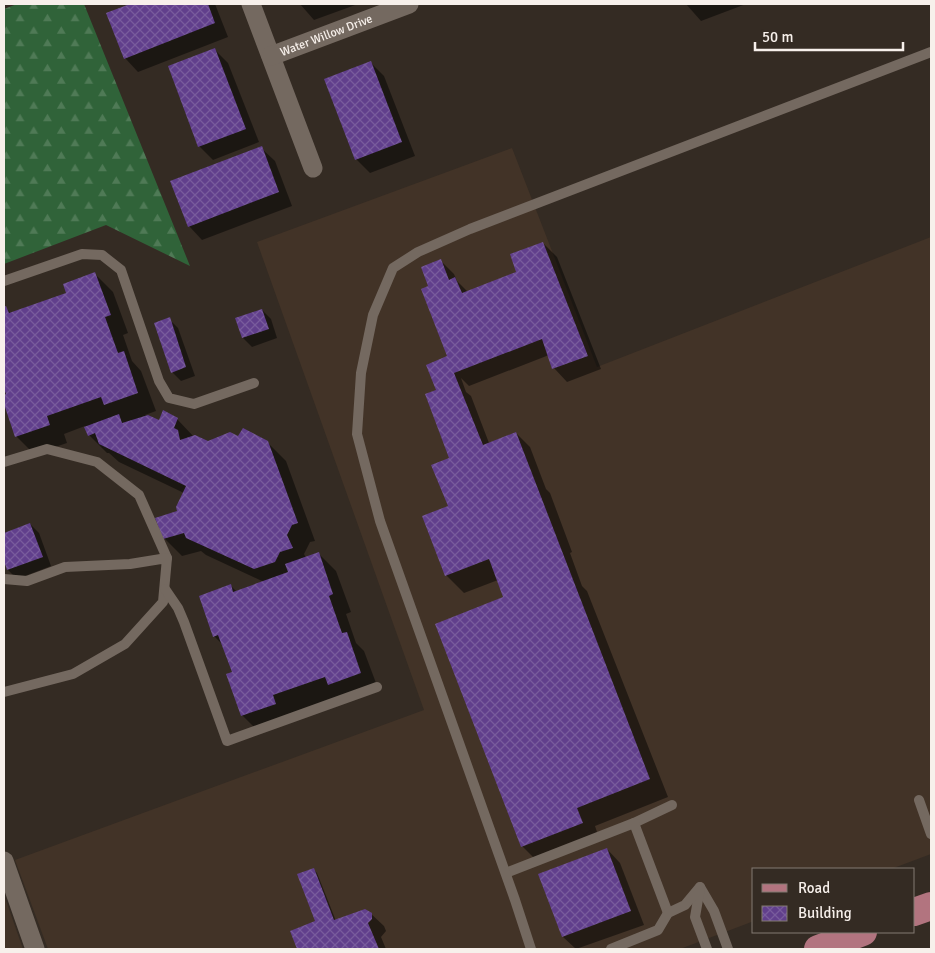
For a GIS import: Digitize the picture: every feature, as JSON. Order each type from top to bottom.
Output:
[{"type":"main road","points":[[915,912],[931,906]]},
{"type":"main road","points":[[818,949],[860,933]]},
{"type":"street","name":"Water Willow Drive","points":[[251,4],[313,168]]},
{"type":"street","name":"Water Willow Drive","points":[[271,56],[409,4]]},
{"type":"street","points":[[4,861],[36,949]]},
{"type":"lane","points":[[532,949],[380,520],[357,434],[362,373],[373,315],[393,268],[418,252],[470,229],[931,52]]},
{"type":"lane","points":[[4,281],[82,254],[102,256],[121,270],[159,381],[169,398],[194,404],[254,383]]},
{"type":"lane","points":[[4,462],[47,449],[97,462],[139,495],[167,558],[163,602],[125,644],[74,674],[4,692]]},
{"type":"lane","points":[[4,580],[27,581],[65,567],[130,564],[167,558]]},
{"type":"lane","points":[[165,589],[178,608],[184,622],[227,741],[377,687]]},
{"type":"lane","points":[[919,800],[931,834]]},
{"type":"lane","points":[[506,873],[634,823],[672,805]]},
{"type":"lane","points":[[634,823],[668,913]]},
{"type":"lane","points":[[611,949],[658,930],[668,913],[685,905],[700,887]]},
{"type":"lane","points":[[700,887],[695,917],[707,949]]},
{"type":"lane","points":[[700,887],[714,911],[728,949]]},
{"type":"shaded area","points":[[512,148],[597,367],[931,237],[931,854],[894,868],[752,868],[752,922],[680,949],[48,949],[15,860],[424,710],[257,242]]},
{"type":"shaded area","points":[[4,895],[23,949],[4,949]]},
{"type":"green space","points":[[17,4],[84,4],[190,266],[106,225],[4,264],[4,9]]},
{"type":"building","points":[[130,4],[208,4],[215,23],[124,59],[106,13]]},
{"type":"building","points":[[215,48],[246,129],[198,147],[168,66]]},
{"type":"building","points":[[371,61],[402,142],[355,160],[324,79]]},
{"type":"building","points":[[262,146],[279,192],[188,227],[170,181]]},
{"type":"building","points":[[543,242],[588,356],[552,369],[542,339],[454,373],[483,445],[516,432],[650,779],[577,808],[583,823],[521,847],[435,624],[503,597],[489,559],[445,576],[422,516],[448,506],[431,465],[449,458],[425,394],[436,390],[426,365],[447,356],[421,289],[428,286],[421,267],[441,259],[449,280],[455,277],[462,293],[516,272],[510,254]]},
{"type":"building","points":[[95,272],[111,315],[105,317],[118,353],[124,351],[138,393],[104,405],[101,397],[47,416],[50,425],[15,437],[4,404],[4,395],[6,394],[4,389],[4,307],[6,306],[9,313],[66,293],[63,284]]},
{"type":"building","points":[[262,309],[269,329],[242,338],[235,318]]},
{"type":"building","points":[[170,317],[186,367],[171,373],[154,323]]},
{"type":"building","points":[[163,410],[178,418],[174,428],[178,430],[180,440],[195,435],[208,441],[230,432],[238,436],[243,428],[268,441],[298,523],[292,525],[287,535],[293,548],[280,552],[275,562],[254,569],[186,538],[184,533],[163,539],[155,518],[177,511],[176,507],[186,486],[99,444],[95,433],[88,436],[84,427],[119,414],[122,423],[148,415],[159,420]]},
{"type":"building","points":[[30,523],[43,557],[7,570],[4,561],[4,533]]},
{"type":"building","points":[[319,552],[333,594],[329,596],[342,633],[347,632],[361,673],[328,685],[325,677],[273,695],[276,704],[241,716],[226,674],[232,672],[218,635],[213,637],[199,596],[231,584],[233,592],[288,572],[285,564]]},
{"type":"building","points":[[607,848],[631,911],[562,937],[538,874]]},
{"type":"building","points":[[314,868],[334,920],[365,909],[372,913],[372,919],[368,923],[379,949],[297,949],[290,931],[315,921],[297,874]]}]
